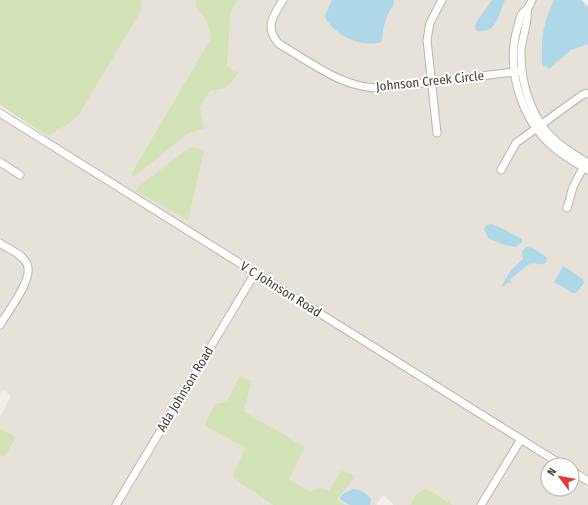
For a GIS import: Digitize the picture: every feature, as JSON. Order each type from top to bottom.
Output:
[{"type":"street","name":"Johnson Creek Circle","points":[[283,0],[271,23],[271,33],[279,44],[338,78],[367,88],[381,88],[518,71]]},
{"type":"street","points":[[438,133],[426,40],[430,23],[442,0]]},
{"type":"street","points":[[532,0],[521,14],[515,37],[513,49],[518,71],[517,88],[525,108],[540,126],[552,146],[567,158],[586,165],[572,187],[567,208]]},
{"type":"street","points":[[501,170],[516,144],[582,95],[588,93]]},
{"type":"street","name":"V C Johnson Road","points":[[0,112],[549,457]]},
{"type":"street","points":[[0,162],[20,175]]},
{"type":"street","points":[[0,243],[22,257],[27,264],[28,273],[25,284],[0,325]]},
{"type":"street","name":"Ada Johnson Road","points":[[116,505],[255,273]]},
{"type":"street","points":[[481,505],[521,440]]},
{"type":"shaded area","points":[[141,0],[196,0],[195,5],[206,20],[211,38],[131,174],[134,177],[189,133],[204,129],[200,107],[210,91],[226,88],[239,73],[227,67],[231,12],[238,0],[582,0],[588,5],[588,505],[453,505],[426,488],[416,494],[410,505],[394,505],[383,495],[376,505],[346,505],[337,501],[328,491],[310,492],[288,479],[305,447],[244,411],[252,381],[240,376],[245,448],[232,477],[273,505],[0,505],[0,455],[5,457],[16,437],[0,428],[0,417],[11,396],[5,390],[0,393],[0,117],[42,143],[47,136],[52,133],[142,9]]},
{"type":"green space","points":[[0,0],[141,0],[142,9],[79,114],[70,123],[47,136],[0,105]]},
{"type":"green space","points":[[196,0],[238,0],[231,12],[227,66],[239,73],[226,88],[210,91],[200,107],[204,129],[189,133],[134,177],[131,174],[211,38],[206,20],[195,5]]},
{"type":"green space","points":[[190,147],[204,150],[188,220],[136,191],[139,186]]},
{"type":"green space","points":[[240,376],[252,381],[244,411],[305,447],[289,479],[310,492],[319,487],[328,491],[342,470],[355,476],[337,500],[346,505],[273,505],[232,477],[245,448],[205,425],[215,404],[227,402]]},
{"type":"green space","points":[[0,428],[16,437],[5,457],[0,455]]},
{"type":"green space","points":[[426,488],[453,505],[410,505],[416,494]]},
{"type":"water","points":[[332,0],[394,0],[393,6],[388,13],[385,22],[381,42],[374,44],[357,42],[334,29],[328,23],[325,16]]},
{"type":"water","points":[[492,0],[505,0],[496,22],[489,30],[477,31],[475,28],[476,23]]},
{"type":"water","points":[[554,0],[581,0],[588,8],[588,44],[571,50],[549,69],[542,65],[542,40],[545,23]]},
{"type":"water","points":[[491,224],[522,239],[522,242],[516,247],[505,245],[489,239],[484,229],[486,225]]},
{"type":"water","points":[[526,247],[535,249],[547,258],[546,263],[528,265],[510,280],[513,285],[509,282],[501,287],[511,270],[523,259],[522,251]]},
{"type":"water","points":[[563,266],[583,279],[584,283],[576,293],[573,293],[554,282]]},
{"type":"water","points":[[353,489],[361,491],[367,495],[371,499],[370,505],[350,505],[341,500],[340,498],[343,494]]}]
